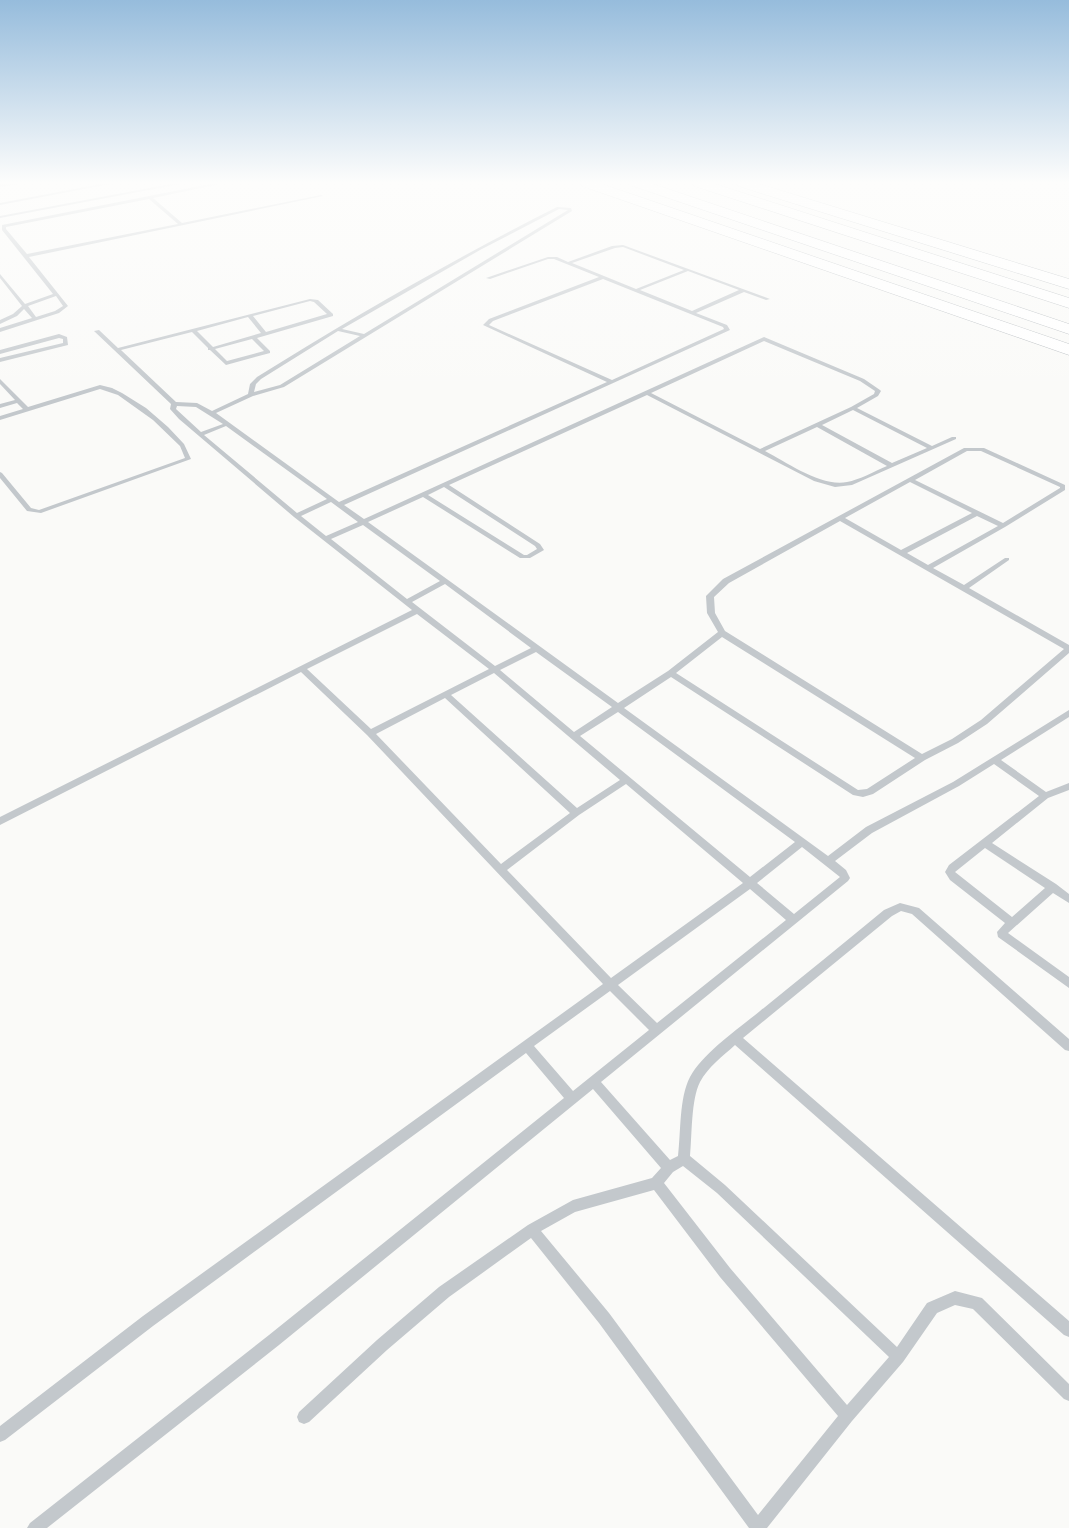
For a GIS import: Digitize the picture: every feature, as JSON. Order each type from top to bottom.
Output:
[{"type":"highway","points":[[792,254],[1069,350]]},
{"type":"highway","points":[[848,254],[1069,329]]},
{"type":"highway","points":[[920,254],[1069,302]]},
{"type":"highway","points":[[973,254],[1069,284]]},
{"type":"lane","points":[[0,330],[35,319],[66,306],[26,256],[34,254]]},
{"type":"lane","points":[[251,395],[253,384],[259,378],[338,329],[469,254]]},
{"type":"lane","points":[[212,413],[251,395],[282,386],[362,335],[498,254]]},
{"type":"lane","points":[[569,263],[595,254]]},
{"type":"lane","points":[[643,254],[768,299]]},
{"type":"lane","points":[[340,504],[727,330],[725,326],[694,312],[569,263],[548,258],[488,278]]},
{"type":"lane","points":[[637,290],[687,270]]},
{"type":"lane","points":[[0,275],[35,319]]},
{"type":"lane","points":[[604,277],[491,320],[486,325],[612,382]]},
{"type":"lane","points":[[694,312],[744,290]]},
{"type":"lane","points":[[400,293],[408,295]]},
{"type":"lane","points":[[0,322],[15,315],[24,306],[57,294]]},
{"type":"lane","points":[[415,297],[422,299]]},
{"type":"lane","points":[[116,350],[312,300],[316,301],[331,314],[210,349]]},
{"type":"lane","points":[[250,316],[265,334]]},
{"type":"lane","points":[[338,329],[362,335]]},
{"type":"lane","points":[[194,330],[210,349],[226,363],[268,352],[253,337]]},
{"type":"lane","points":[[34,1528],[274,1340],[845,878],[843,873],[828,861],[340,504],[212,413],[197,405],[174,404],[97,331]]},
{"type":"lane","points":[[0,352],[59,336],[65,338],[66,341],[66,344],[0,360]]},
{"type":"lane","points":[[326,539],[764,339],[862,380],[878,390],[876,395],[853,408],[762,450]]},
{"type":"lane","points":[[0,381],[2,387],[27,410]]},
{"type":"lane","points":[[0,418],[100,387],[114,389],[136,403],[183,446],[188,459],[39,512],[29,510],[0,474]]},
{"type":"lane","points":[[648,392],[762,450],[816,480],[835,485],[850,484],[954,438]]},
{"type":"lane","points":[[0,406],[19,401]]},
{"type":"lane","points":[[174,404],[173,409],[177,414],[296,516],[496,671],[794,920]]},
{"type":"lane","points":[[853,408],[932,448]]},
{"type":"lane","points":[[200,434],[227,424]]},
{"type":"lane","points":[[818,425],[892,466]]},
{"type":"lane","points":[[922,758],[722,633],[711,613],[710,596],[726,581],[966,449],[982,449],[1062,486],[1063,489],[1003,526],[927,568]]},
{"type":"lane","points":[[910,480],[975,514],[1003,526]]},
{"type":"lane","points":[[424,495],[522,557],[528,557],[541,550],[538,545],[445,485]]},
{"type":"lane","points":[[296,516],[333,499]]},
{"type":"lane","points":[[901,553],[975,514]]},
{"type":"lane","points":[[671,673],[856,793],[870,792],[922,758],[984,722],[1069,649],[840,518]]},
{"type":"lane","points":[[964,588],[1007,559]]},
{"type":"lane","points":[[407,602],[445,581]]},
{"type":"lane","points":[[0,821],[418,610]]},
{"type":"lane","points":[[574,736],[671,673],[722,633]]},
{"type":"lane","points":[[370,733],[496,671],[537,648]]},
{"type":"lane","points":[[302,669],[370,733],[610,984],[657,1030]]},
{"type":"lane","points":[[446,695],[576,813]]},
{"type":"lane","points":[[828,861],[869,830],[995,760],[1069,713]]},
{"type":"lane","points":[[995,760],[1045,796]]},
{"type":"lane","points":[[501,869],[576,813],[626,780]]},
{"type":"lane","points":[[1012,924],[953,877],[950,872],[952,868],[1045,796],[1069,786]]},
{"type":"lane","points":[[0,1435],[148,1320],[750,883],[801,842]]},
{"type":"lane","points":[[985,843],[1069,898]]},
{"type":"lane","points":[[1053,887],[1002,932],[1003,936],[1069,983]]},
{"type":"lane","points":[[684,1159],[694,1081],[712,1059],[888,912],[900,907],[915,911],[1069,1046]]},
{"type":"lane","points":[[735,1038],[1069,1330]]},
{"type":"lane","points":[[526,1046],[572,1098]]},
{"type":"lane","points":[[593,1081],[669,1168]]},
{"type":"lane","points":[[304,1417],[382,1345],[444,1292],[532,1229],[573,1206],[607,1195],[656,1183],[669,1168],[684,1159]]},
{"type":"lane","points":[[684,1159],[721,1188],[898,1357]]},
{"type":"lane","points":[[656,1183],[695,1236],[847,1416]]},
{"type":"lane","points":[[532,1229],[604,1318],[757,1528],[847,1416],[898,1357],[932,1308],[955,1298],[977,1303],[1069,1394]]}]
